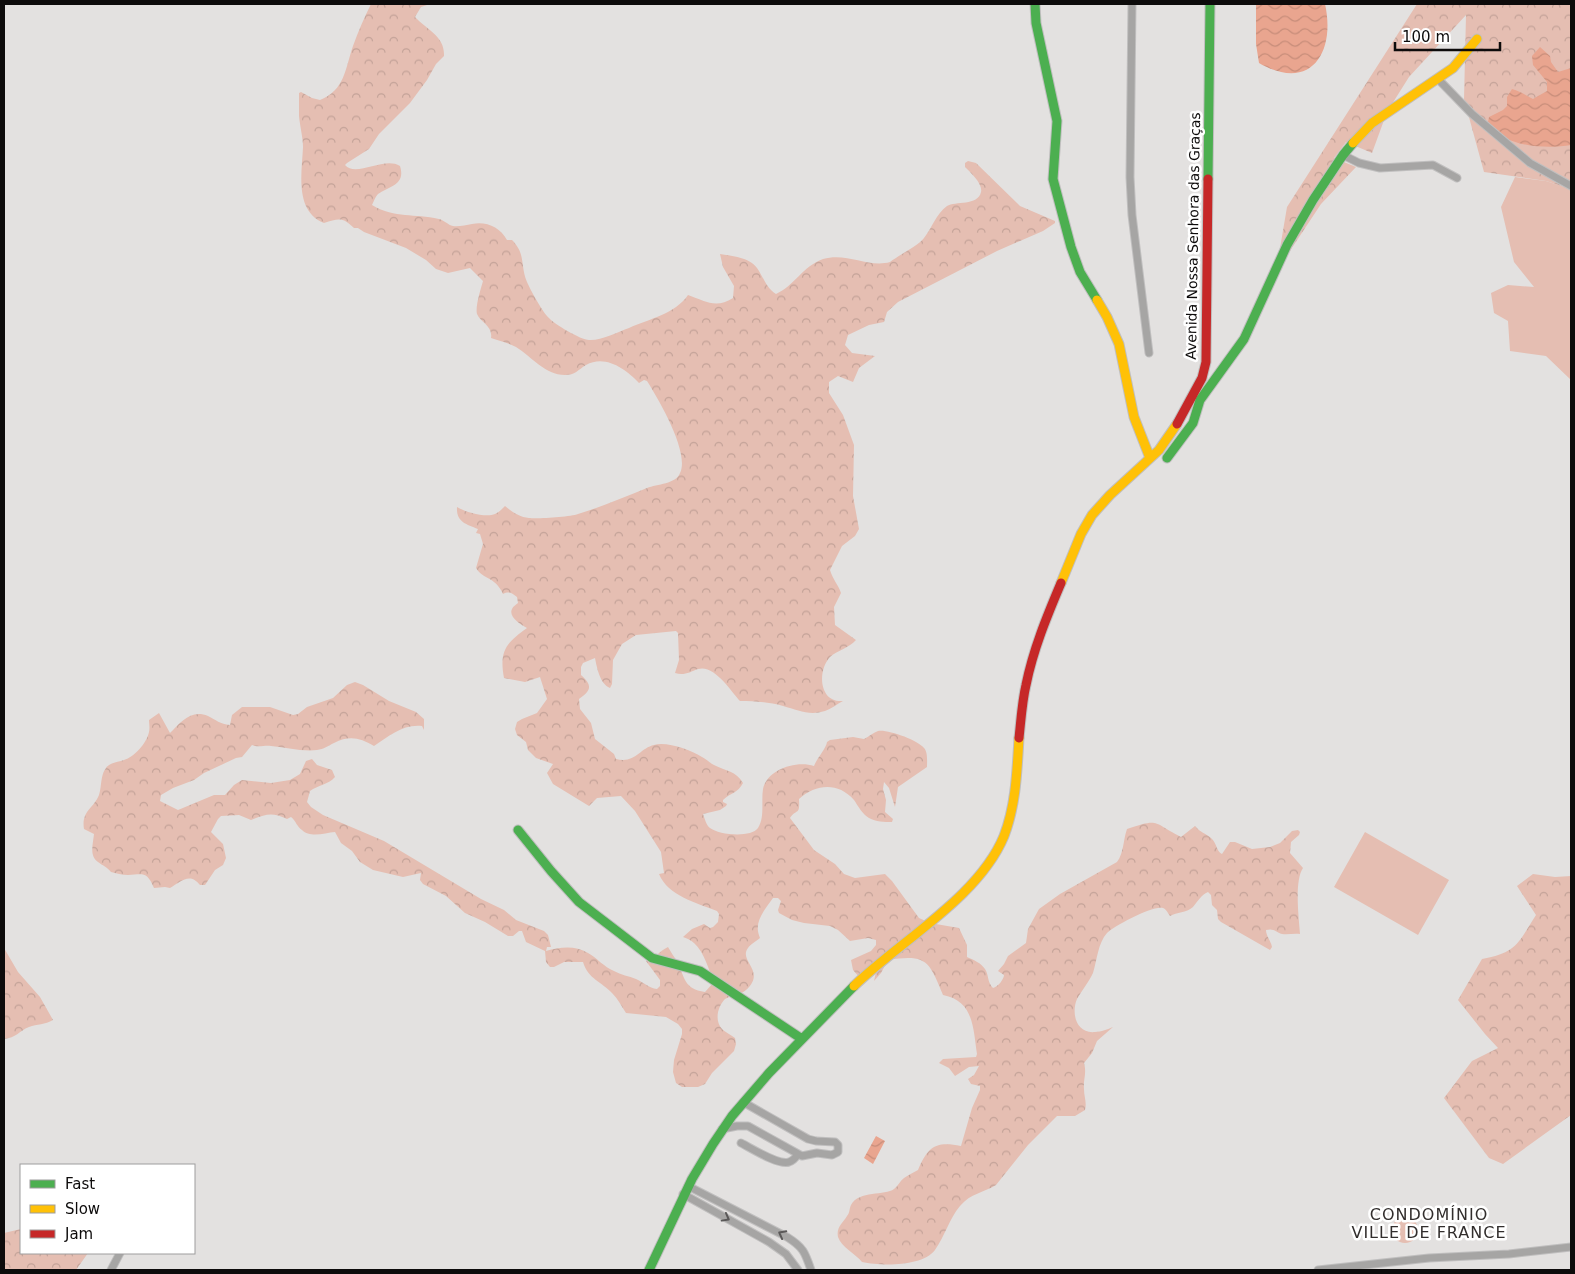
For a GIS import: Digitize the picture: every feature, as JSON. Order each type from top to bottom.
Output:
[{"type":"main road","points":[[1035,4],[1036,23],[1057,121],[1053,179],[1071,247],[1080,272],[1107,317],[1119,344],[1134,417],[1150,458]]},
{"type":"main road","name":"Avenida Nossa Senhora das Graças","points":[[648,1270],[686,1190],[722,1129],[743,1102],[857,983],[911,940],[953,902],[996,852],[1007,827],[1013,802],[1023,700],[1032,658],[1085,526],[1116,489],[1161,448],[1202,377],[1207,345],[1210,4]]},
{"type":"main road","points":[[1167,458],[1193,423],[1200,400],[1244,339],[1287,245],[1313,200],[1343,155],[1372,123],[1453,68],[1477,39]]},
{"type":"main road","points":[[518,830],[579,902],[652,958],[700,971],[802,1039]]},
{"type":"street","points":[[1132,4],[1130,177],[1132,215],[1149,353]]},
{"type":"street","points":[[1438,79],[1472,114],[1530,163],[1571,186]]},
{"type":"street","points":[[1343,155],[1359,163],[1380,168],[1432,166],[1457,178]]},
{"type":"street","points":[[722,1129],[748,1126],[804,1156],[838,1152],[838,1145],[832,1141],[816,1141],[800,1136],[743,1102]]},
{"type":"street","points":[[741,1143],[777,1161],[786,1163],[792,1161],[798,1154]]},
{"type":"street","points":[[686,1190],[786,1254],[798,1270]]},
{"type":"street","points":[[686,1190],[799,1244],[805,1252],[811,1270]]},
{"type":"street","points":[[1318,1270],[1429,1258],[1509,1254],[1571,1247]]},
{"type":"street","points":[[111,1270],[119,1254]]},
{"type":"green space","points":[[371,4],[430,4],[421,7],[415,17],[442,43],[444,56],[436,64],[410,103],[379,134],[369,149],[345,165],[356,169],[386,163],[400,166],[401,177],[399,181],[378,194],[375,198],[372,205],[381,209],[397,214],[439,219],[453,226],[482,223],[497,228],[507,240],[512,240],[519,250],[527,282],[546,315],[562,328],[585,339],[604,338],[661,315],[683,302],[688,295],[710,303],[721,303],[733,298],[734,286],[723,267],[720,254],[750,261],[757,268],[767,286],[776,294],[810,266],[823,259],[840,257],[874,263],[890,262],[921,241],[947,206],[971,201],[979,196],[981,192],[980,186],[965,167],[965,163],[968,161],[976,163],[1020,206],[1055,221],[1055,223],[1043,231],[997,251],[898,302],[887,312],[884,322],[869,325],[848,335],[845,345],[852,353],[875,356],[859,368],[853,382],[838,376],[829,382],[829,393],[843,415],[854,445],[853,496],[859,529],[855,536],[842,546],[830,570],[841,593],[834,607],[835,625],[856,640],[830,657],[823,670],[822,678],[825,692],[835,700],[843,701],[827,710],[814,713],[772,704],[740,701],[722,679],[710,670],[698,669],[684,674],[675,673],[679,660],[678,633],[676,631],[636,635],[622,644],[613,660],[612,684],[610,688],[601,679],[595,658],[583,663],[581,667],[581,675],[589,685],[589,688],[579,699],[580,709],[591,723],[595,739],[614,754],[616,759],[633,758],[654,745],[672,745],[697,754],[740,779],[743,783],[741,786],[723,800],[727,804],[726,806],[720,810],[703,814],[709,827],[720,832],[742,834],[749,833],[758,828],[762,814],[763,789],[770,776],[776,771],[791,765],[807,764],[814,766],[827,742],[830,740],[853,737],[864,739],[878,731],[882,731],[902,736],[921,745],[926,752],[927,767],[898,787],[895,807],[889,788],[884,782],[885,812],[893,819],[892,822],[877,821],[867,817],[848,794],[841,790],[827,787],[813,790],[799,799],[798,810],[790,818],[814,850],[835,864],[844,874],[855,878],[885,874],[919,918],[930,923],[959,928],[967,945],[967,957],[983,967],[993,988],[999,985],[1003,979],[1004,975],[998,971],[1008,956],[1026,943],[1028,929],[1039,909],[1060,894],[1117,862],[1121,855],[1127,829],[1156,823],[1181,837],[1195,826],[1213,840],[1222,854],[1230,842],[1235,842],[1252,849],[1270,847],[1280,843],[1292,831],[1298,830],[1300,832],[1291,842],[1290,853],[1303,868],[1300,874],[1298,891],[1300,934],[1282,934],[1273,930],[1266,930],[1272,947],[1270,950],[1221,922],[1218,919],[1217,910],[1212,905],[1211,895],[1208,892],[1201,896],[1193,907],[1187,910],[1170,916],[1163,908],[1151,910],[1125,921],[1107,933],[1100,947],[1090,980],[1075,1005],[1075,1016],[1083,1030],[1097,1032],[1113,1027],[1097,1041],[1092,1053],[1084,1063],[1085,1110],[1075,1116],[1057,1116],[1028,1145],[996,1185],[973,1196],[960,1206],[935,1250],[921,1260],[901,1264],[862,1262],[842,1244],[838,1237],[839,1228],[855,1200],[866,1195],[894,1189],[904,1178],[918,1170],[929,1151],[939,1145],[961,1146],[972,1108],[980,1090],[980,1086],[971,1084],[968,1079],[974,1075],[979,1066],[969,1067],[955,1076],[949,1068],[939,1063],[943,1059],[976,1057],[973,1025],[966,1009],[953,998],[943,995],[930,967],[919,959],[901,958],[888,960],[874,981],[875,970],[859,977],[853,970],[851,960],[871,951],[876,945],[876,940],[868,938],[850,941],[838,930],[830,926],[792,920],[779,913],[781,901],[778,898],[773,898],[763,912],[759,922],[758,932],[760,938],[749,947],[746,953],[754,977],[752,983],[744,992],[725,999],[720,1005],[718,1022],[723,1030],[735,1038],[734,1051],[712,1073],[705,1084],[698,1087],[682,1087],[676,1083],[673,1072],[674,1060],[682,1034],[682,1029],[678,1024],[666,1017],[626,1013],[612,993],[588,972],[583,962],[564,962],[550,967],[546,962],[545,951],[526,942],[522,931],[513,936],[508,936],[465,913],[446,896],[423,884],[420,880],[421,873],[403,877],[373,870],[360,862],[352,851],[341,843],[335,832],[309,834],[300,829],[291,817],[287,819],[277,815],[261,816],[251,820],[239,815],[221,816],[211,832],[223,844],[226,858],[223,865],[215,870],[205,885],[200,885],[189,878],[170,888],[154,888],[147,876],[111,872],[93,856],[94,834],[84,829],[84,818],[99,795],[104,771],[107,766],[132,756],[140,749],[148,736],[149,720],[159,713],[170,733],[191,715],[196,714],[202,714],[230,725],[232,715],[242,707],[270,707],[293,715],[298,714],[307,707],[333,698],[347,685],[355,682],[389,701],[416,712],[424,719],[424,730],[422,726],[402,729],[374,746],[355,738],[345,739],[322,749],[312,750],[252,745],[242,757],[236,758],[204,773],[194,780],[173,788],[161,795],[160,801],[178,810],[214,795],[225,795],[234,785],[242,780],[271,783],[290,780],[300,774],[306,761],[312,759],[317,765],[332,770],[335,777],[310,791],[307,802],[311,807],[323,815],[384,841],[481,899],[504,910],[516,920],[544,931],[548,935],[551,947],[547,947],[546,951],[567,948],[583,950],[619,974],[636,979],[657,989],[660,986],[660,980],[646,961],[668,947],[689,985],[698,991],[705,992],[713,983],[701,951],[693,942],[683,937],[692,929],[704,924],[710,928],[713,927],[718,922],[719,914],[717,911],[684,898],[663,882],[659,874],[664,873],[661,852],[635,811],[621,796],[597,798],[589,806],[553,784],[547,773],[553,764],[536,758],[528,750],[526,742],[517,735],[515,729],[517,722],[537,713],[547,699],[540,677],[525,682],[504,678],[503,661],[506,648],[514,638],[527,628],[516,620],[511,612],[512,608],[518,603],[517,597],[510,593],[503,594],[493,581],[482,575],[476,568],[483,544],[480,534],[476,533],[478,529],[463,522],[457,512],[457,507],[476,514],[491,515],[497,513],[505,506],[522,517],[539,518],[568,516],[587,511],[678,477],[682,464],[677,440],[659,401],[647,381],[644,380],[639,383],[622,368],[600,361],[586,365],[571,374],[558,374],[545,369],[516,347],[491,338],[489,328],[477,314],[477,302],[483,281],[470,268],[448,273],[436,269],[426,260],[406,248],[354,228],[344,220],[337,219],[324,223],[314,217],[308,210],[304,200],[301,179],[303,139],[299,116],[299,93],[301,92],[320,100],[335,91],[343,78],[355,41]]},
{"type":"green space","points":[[1417,4],[1571,4],[1571,189],[1546,181],[1484,172],[1464,99],[1466,15],[1409,77],[1387,112],[1372,153],[1346,142],[1334,158],[1356,167],[1321,204],[1276,272],[1287,207]]},
{"type":"green space","points":[[1515,177],[1546,181],[1571,189],[1571,380],[1546,356],[1510,351],[1508,321],[1494,313],[1491,293],[1508,285],[1534,287],[1514,262],[1501,207]]},
{"type":"green space","points":[[1365,832],[1449,880],[1418,935],[1334,887]]},
{"type":"green space","points":[[1533,874],[1555,877],[1571,876],[1571,1115],[1503,1164],[1489,1158],[1444,1098],[1472,1061],[1498,1048],[1458,1000],[1482,959],[1494,957],[1510,950],[1520,940],[1536,915],[1517,886]]},
{"type":"green space","points":[[4,948],[18,972],[40,997],[53,1020],[29,1027],[12,1037],[4,1039]]},
{"type":"green space","points":[[1405,1217],[1414,1221],[1418,1230],[1414,1239],[1405,1243],[1396,1239],[1392,1230],[1396,1221]]},
{"type":"green space","points":[[20,1229],[20,1254],[87,1254],[76,1270],[4,1270],[4,1233]]},
{"type":"water","points":[[1256,4],[1325,4],[1326,38],[1322,52],[1315,63],[1305,70],[1292,73],[1277,71],[1259,63],[1256,44]]},
{"type":"water","points":[[1540,47],[1550,56],[1551,62],[1558,72],[1571,68],[1571,145],[1543,147],[1514,142],[1498,134],[1488,122],[1489,117],[1507,106],[1507,97],[1512,89],[1533,99],[1547,91],[1547,82],[1533,65],[1532,56]]},
{"type":"water","points":[[876,1136],[885,1141],[873,1164],[864,1158]]},
{"type":"traffic: fast","points":[[1035,4],[1036,23],[1057,121],[1053,179],[1071,247],[1080,272],[1097,300]]},
{"type":"traffic: fast","points":[[1208,179],[1210,4]]},
{"type":"traffic: fast","points":[[1167,458],[1193,423],[1200,400],[1244,339],[1287,245],[1313,200],[1353,143]]},
{"type":"traffic: fast","points":[[518,830],[579,902],[652,958],[700,971],[802,1039]]},
{"type":"traffic: fast","points":[[649,1270],[692,1179],[732,1116],[769,1073],[854,986]]},
{"type":"traffic: slow","points":[[1353,143],[1372,123],[1453,68],[1477,39]]},
{"type":"traffic: slow","points":[[1097,300],[1119,344],[1134,417],[1150,458]]},
{"type":"traffic: slow","points":[[1061,583],[1081,534],[1092,515],[1110,495],[1159,450],[1177,424]]},
{"type":"traffic: slow","points":[[854,986],[958,898],[992,858],[1004,836],[1011,812],[1019,738]]},
{"type":"traffic: jam","points":[[1177,424],[1202,378],[1206,362],[1208,179]]},
{"type":"traffic: jam","points":[[1019,738],[1024,698],[1032,659],[1061,583]]},
{"type":"district","name":"CONDOMÍNIO VILLE DE FRANCE","points":[[1429,1223]]}]
